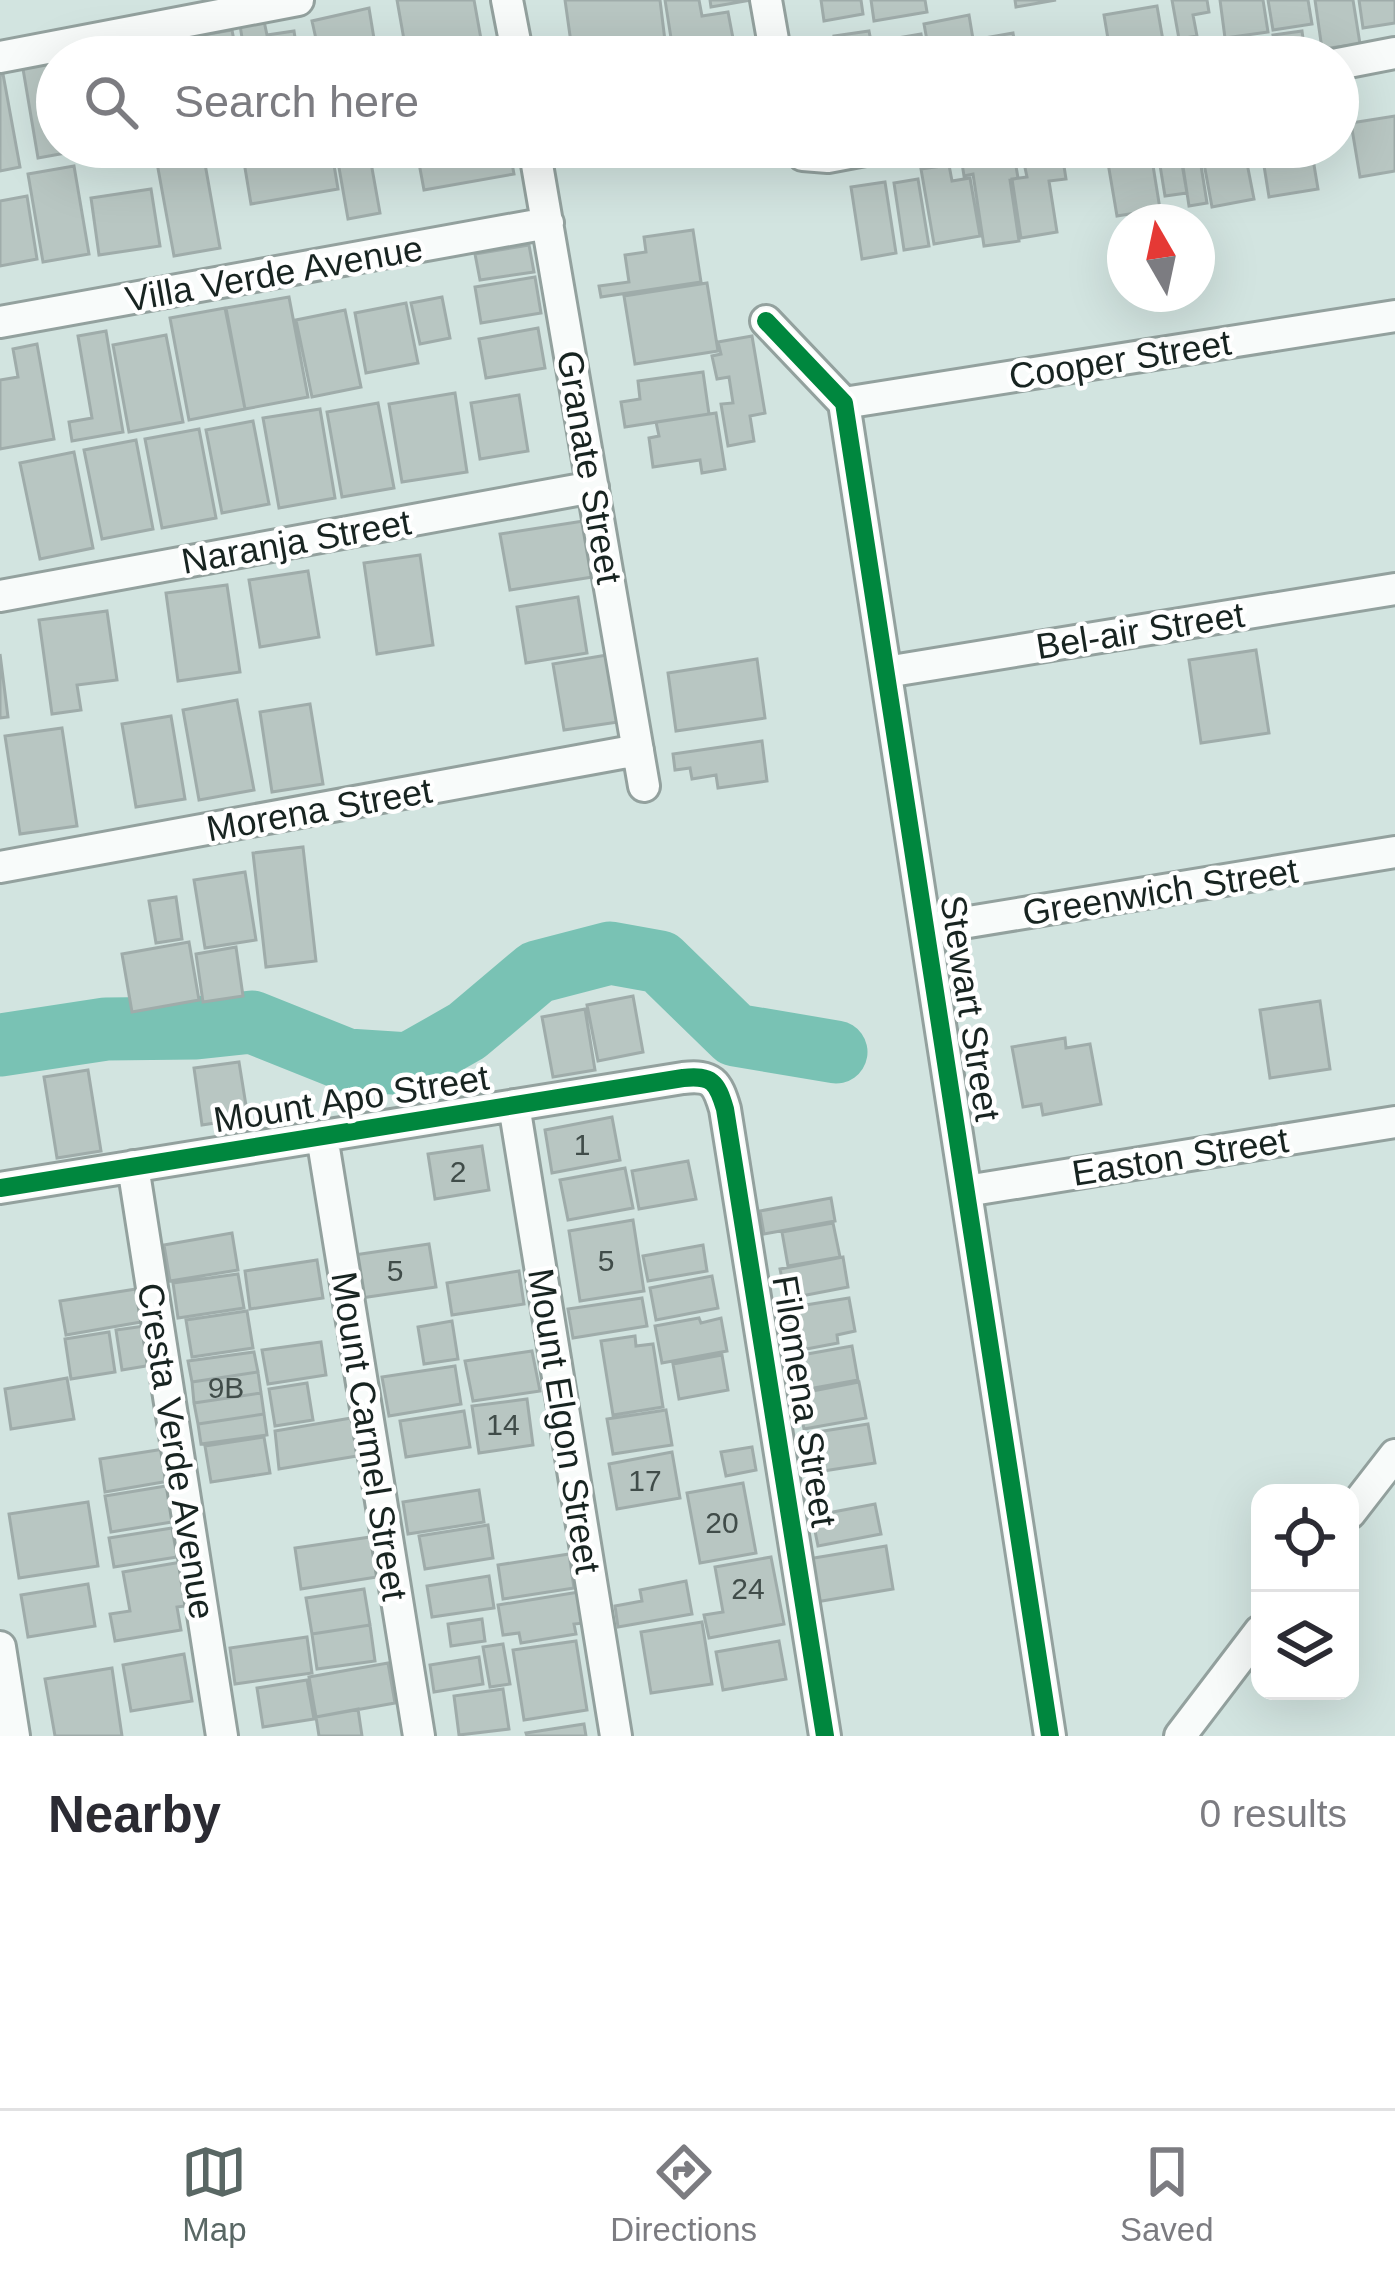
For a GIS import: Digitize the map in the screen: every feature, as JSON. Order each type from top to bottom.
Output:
[{"type":"street","points":[[110,36],[298,0]]},
{"type":"street","points":[[507,0],[514,36]]},
{"type":"street","points":[[766,0],[772,36]]},
{"type":"street","points":[[0,57],[36,50]]},
{"type":"street","points":[[1359,60],[1395,53]]},
{"type":"street","name":"Granate Street","points":[[538,168],[644,786]]},
{"type":"street","name":"Villa Verde Avenue","points":[[0,322],[548,224]]},
{"type":"street","name":"Cooper Street","points":[[844,403],[1395,316]]},
{"type":"street","points":[[766,321],[844,403]]},
{"type":"street","name":"Stewart Street","points":[[844,403],[1050,1736]]},
{"type":"street","name":"Naranja Street","points":[[0,596],[593,487]]},
{"type":"street","name":"Bel-air Street","points":[[886,672],[1395,589]]},
{"type":"street","name":"Morena Street","points":[[0,867],[638,750]]},
{"type":"street","name":"Greenwich Street","points":[[926,929],[1395,852]]},
{"type":"street","name":"Mount Apo Street","points":[[0,1188],[698,1076],[712,1080]]},
{"type":"street","name":"Filomena Street","points":[[712,1080],[725,1109],[825,1736]]},
{"type":"street","name":"Mount Elgon Street","points":[[514,1106],[616,1736]]},
{"type":"street","name":"Easton Street","points":[[966,1191],[1395,1122]]},
{"type":"street","name":"Mount Carmel Street","points":[[322,1136],[418,1736]]},
{"type":"street","name":"Cresta Verde Avenue","points":[[133,1166],[222,1736]]},
{"type":"street","points":[[1359,1502],[1395,1455]]},
{"type":"street","points":[[1180,1736],[1251,1643]]},
{"type":"street","points":[[0,1647],[14,1736]]},
{"type":"building","points":[[397,0],[474,0],[480,36],[403,36]]},
{"type":"building","points":[[565,0],[660,0],[664,36],[570,36]]},
{"type":"building","points":[[665,0],[699,0],[702,16],[728,12],[733,36],[671,36]]},
{"type":"building","points":[[710,0],[751,0],[711,7]]},
{"type":"building","points":[[821,0],[861,0],[863,14],[824,21]]},
{"type":"building","points":[[871,0],[925,0],[927,12],[874,21]]},
{"type":"building","points":[[1015,0],[1056,0],[1016,7]]},
{"type":"building","points":[[1172,0],[1207,0],[1209,12],[1193,15],[1197,36],[1178,36]]},
{"type":"building","points":[[1220,0],[1263,0],[1268,32],[1225,36]]},
{"type":"building","points":[[1268,0],[1308,0],[1312,24],[1273,30]]},
{"type":"building","points":[[1315,0],[1353,0],[1359,36],[1320,36]]},
{"type":"building","points":[[1359,0],[1395,0],[1395,23],[1363,28]]},
{"type":"building","points":[[1157,6],[1162,36],[1108,36],[1104,15]]},
{"type":"building","points":[[369,8],[374,36],[315,36],[312,21]]},
{"type":"building","points":[[969,15],[972,36],[926,36],[924,24]]},
{"type":"building","points":[[264,21],[267,35],[294,31],[295,36],[242,36],[240,25]]},
{"type":"building","points":[[232,30],[233,36],[197,36]]},
{"type":"building","points":[[36,61],[36,146],[22,63]]},
{"type":"building","points":[[0,75],[20,167],[0,171]]},
{"type":"building","points":[[1395,116],[1395,171],[1360,177],[1359,122]]},
{"type":"building","points":[[74,168],[89,254],[43,262],[28,174]]},
{"type":"building","points":[[158,168],[206,168],[220,248],[174,256]]},
{"type":"building","points":[[245,168],[334,168],[338,189],[251,204]]},
{"type":"building","points":[[339,168],[372,168],[380,213],[348,219]]},
{"type":"building","points":[[420,168],[513,168],[514,174],[424,190]]},
{"type":"building","points":[[950,168],[952,181],[970,178],[980,236],[934,244],[921,169]]},
{"type":"building","points":[[963,168],[1016,168],[1018,178],[1010,180],[1019,241],[984,246],[973,174],[964,176]]},
{"type":"building","points":[[1025,168],[1064,168],[1066,179],[1049,181],[1057,232],[1021,238],[1012,179],[1027,177]]},
{"type":"building","points":[[1109,168],[1153,168],[1159,204],[1115,204]]},
{"type":"building","points":[[1160,168],[1183,168],[1187,193],[1165,196]]},
{"type":"building","points":[[1183,168],[1201,168],[1207,203],[1189,204]]},
{"type":"building","points":[[1205,168],[1248,168],[1254,199],[1215,206]]},
{"type":"building","points":[[1264,168],[1314,168],[1318,189],[1269,197]]},
{"type":"building","points":[[918,179],[929,246],[904,250],[894,183]]},
{"type":"building","points":[[885,182],[896,253],[862,259],[851,187]]},
{"type":"building","points":[[151,189],[160,246],[99,255],[91,198]]},
{"type":"building","points":[[27,196],[37,259],[0,266],[0,201]]},
{"type":"building","points":[[693,230],[701,282],[601,297],[599,286],[629,282],[625,255],[646,252],[644,237]]},
{"type":"building","points":[[529,245],[534,272],[480,280],[475,254]]},
{"type":"building","points":[[535,277],[541,313],[481,323],[475,287]]},
{"type":"building","points":[[707,283],[718,351],[635,364],[624,296]]},
{"type":"building","points":[[289,297],[308,397],[245,409],[226,308]]},
{"type":"building","points":[[442,297],[450,338],[420,344],[411,303]]},
{"type":"building","points":[[406,303],[418,363],[366,373],[355,313]]},
{"type":"building","points":[[225,308],[245,409],[189,420],[170,318]]},
{"type":"building","points":[[345,310],[361,387],[312,397],[296,320]]},
{"type":"building","points":[[538,328],[545,368],[486,378],[479,339]]},
{"type":"building","points":[[106,331],[123,432],[72,441],[69,422],[92,418],[78,336]]},
{"type":"building","points":[[166,335],[183,422],[129,432],[113,345]]},
{"type":"building","points":[[752,336],[765,413],[750,416],[754,441],[728,446],[721,404],[733,403],[729,377],[717,379],[712,356],[721,354],[718,342]]},
{"type":"building","points":[[37,344],[54,439],[0,449],[0,380],[18,377],[13,349]]},
{"type":"building","points":[[703,372],[709,414],[625,427],[621,402],[640,399],[638,381]]},
{"type":"building","points":[[455,393],[467,472],[402,482],[389,404]]},
{"type":"building","points":[[519,395],[528,451],[480,459],[471,403]]},
{"type":"building","points":[[378,403],[394,488],[342,497],[327,412]]},
{"type":"building","points":[[320,409],[335,498],[279,508],[263,418]]},
{"type":"building","points":[[716,413],[725,469],[702,473],[700,460],[653,467],[649,438],[659,436],[656,422]]},
{"type":"building","points":[[253,421],[269,504],[222,513],[206,430]]},
{"type":"building","points":[[199,429],[216,518],[162,528],[145,439]]},
{"type":"building","points":[[136,440],[153,529],[102,539],[84,450]]},
{"type":"building","points":[[74,452],[93,548],[40,559],[20,463]]},
{"type":"building","points":[[590,520],[599,576],[510,590],[500,534]]},
{"type":"building","points":[[420,555],[433,645],[377,654],[364,563]]},
{"type":"building","points":[[308,571],[319,637],[260,647],[249,580]]},
{"type":"building","points":[[227,585],[240,672],[178,681],[166,593]]},
{"type":"building","points":[[578,597],[587,653],[526,663],[517,607]]},
{"type":"building","points":[[107,611],[117,680],[77,685],[81,710],[52,714],[39,620]]},
{"type":"building","points":[[1256,650],[1269,733],[1201,743],[1189,660]]},
{"type":"building","points":[[0,654],[8,717],[0,718]]},
{"type":"building","points":[[607,655],[618,722],[564,730],[553,664]]},
{"type":"building","points":[[757,659],[765,718],[676,731],[668,673]]},
{"type":"building","points":[[237,700],[254,790],[199,800],[183,710]]},
{"type":"building","points":[[310,704],[323,784],[272,792],[260,712]]},
{"type":"building","points":[[171,716],[185,799],[136,807],[122,724]]},
{"type":"building","points":[[62,728],[77,826],[20,834],[5,736]]},
{"type":"building","points":[[762,741],[767,781],[718,788],[716,775],[692,779],[690,768],[675,770],[673,754]]},
{"type":"building","points":[[303,847],[316,961],[266,967],[253,853]]},
{"type":"building","points":[[245,872],[256,940],[205,948],[194,880]]},
{"type":"building","points":[[176,897],[182,939],[156,943],[149,901]]},
{"type":"building","points":[[189,942],[199,1000],[132,1012],[122,954]]},
{"type":"building","points":[[236,947],[243,996],[203,1002],[196,954]]},
{"type":"building","points":[[633,996],[643,1052],[598,1061],[587,1005]]},
{"type":"building","points":[[1320,1001],[1330,1069],[1270,1078],[1260,1010]]},
{"type":"building","points":[[585,1009],[595,1070],[553,1077],[542,1017]]},
{"type":"building","points":[[1065,1038],[1066,1048],[1090,1044],[1101,1104],[1043,1115],[1041,1104],[1023,1107],[1012,1047]]},
{"type":"building","points":[[239,1062],[248,1118],[202,1125],[194,1068]]},
{"type":"building","points":[[88,1070],[101,1151],[57,1158],[44,1077]]},
{"type":"building","points":[[612,1117],[620,1160],[552,1173],[545,1130]]},
{"type":"building","points":[[482,1146],[489,1190],[435,1199],[428,1154]]},
{"type":"building","points":[[688,1161],[696,1199],[639,1209],[632,1171]]},
{"type":"building","points":[[625,1168],[633,1208],[568,1220],[560,1180]]},
{"type":"building","points":[[831,1198],[835,1221],[764,1234],[760,1211]]},
{"type":"building","points":[[633,1220],[644,1291],[580,1301],[569,1231]]},
{"type":"building","points":[[833,1223],[840,1257],[788,1266],[782,1232]]},
{"type":"building","points":[[232,1233],[238,1270],[170,1281],[164,1245]]},
{"type":"building","points":[[429,1244],[436,1287],[361,1298],[354,1255]]},
{"type":"building","points":[[703,1245],[707,1271],[648,1281],[643,1256]]},
{"type":"building","points":[[843,1257],[848,1287],[786,1299],[780,1269]]},
{"type":"building","points":[[317,1260],[323,1298],[250,1309],[245,1271]]},
{"type":"building","points":[[519,1271],[524,1304],[452,1315],[447,1283]]},
{"type":"building","points":[[238,1274],[244,1308],[178,1318],[173,1283]]},
{"type":"building","points":[[712,1276],[718,1308],[656,1320],[650,1288]]},
{"type":"building","points":[[136,1289],[141,1322],[66,1335],[60,1301]]},
{"type":"building","points":[[642,1298],[647,1326],[573,1338],[568,1309]]},
{"type":"building","points":[[849,1298],[855,1331],[837,1335],[838,1343],[780,1354],[776,1329],[791,1326],[787,1308]]},
{"type":"building","points":[[247,1311],[253,1348],[192,1357],[186,1320]]},
{"type":"building","points":[[699,1318],[701,1323],[721,1318],[727,1351],[662,1363],[655,1326]]},
{"type":"building","points":[[452,1321],[458,1359],[424,1364],[418,1327]]},
{"type":"building","points":[[152,1325],[158,1364],[122,1370],[116,1330]]},
{"type":"building","points":[[109,1332],[115,1372],[71,1379],[65,1339]]},
{"type":"building","points":[[635,1336],[636,1346],[653,1344],[663,1407],[613,1415],[601,1341]]},
{"type":"building","points":[[321,1342],[326,1375],[268,1384],[262,1350]]},
{"type":"building","points":[[852,1346],[858,1380],[803,1390],[796,1356]]},
{"type":"building","points":[[532,1351],[540,1391],[473,1401],[465,1361]]},
{"type":"building","points":[[254,1352],[258,1372],[192,1382],[188,1361]]},
{"type":"building","points":[[722,1355],[728,1390],[679,1399],[673,1364]]},
{"type":"building","points":[[455,1366],[461,1404],[389,1416],[382,1377]]},
{"type":"building","points":[[258,1372],[261,1393],[194,1403],[192,1382]]},
{"type":"building","points":[[67,1378],[74,1419],[11,1429],[5,1389]]},
{"type":"building","points":[[859,1382],[866,1418],[804,1429],[797,1394]]},
{"type":"building","points":[[307,1383],[313,1420],[275,1426],[269,1389]]},
{"type":"building","points":[[261,1393],[264,1414],[198,1424],[194,1403]]},
{"type":"building","points":[[527,1399],[533,1445],[479,1453],[472,1406]]},
{"type":"building","points":[[666,1410],[672,1445],[613,1454],[607,1419]]},
{"type":"building","points":[[464,1411],[470,1447],[406,1457],[400,1421]]},
{"type":"building","points":[[264,1414],[267,1435],[201,1444],[198,1424]]},
{"type":"building","points":[[351,1418],[357,1456],[279,1469],[275,1431]]},
{"type":"building","points":[[868,1424],[875,1463],[804,1474],[798,1435]]},
{"type":"building","points":[[264,1437],[270,1473],[211,1482],[205,1446]]},
{"type":"building","points":[[752,1447],[756,1470],[726,1476],[721,1452]]},
{"type":"building","points":[[164,1449],[169,1481],[105,1492],[100,1459]]},
{"type":"building","points":[[672,1452],[680,1498],[617,1509],[609,1464]]},
{"type":"building","points":[[743,1483],[756,1553],[700,1563],[687,1493]]},
{"type":"building","points":[[172,1485],[178,1521],[111,1532],[105,1496]]},
{"type":"building","points":[[479,1490],[484,1522],[408,1534],[403,1502]]},
{"type":"building","points":[[88,1502],[98,1566],[19,1578],[9,1514]]},
{"type":"building","points":[[875,1504],[881,1534],[818,1546],[812,1516]]},
{"type":"building","points":[[488,1525],[493,1558],[425,1569],[419,1536]]},
{"type":"building","points":[[172,1528],[177,1557],[114,1567],[109,1538]]},
{"type":"building","points":[[377,1536],[383,1576],[301,1589],[295,1548]]},
{"type":"building","points":[[886,1546],[893,1589],[816,1602],[808,1559]]},
{"type":"building","points":[[569,1554],[574,1588],[503,1599],[498,1565]]},
{"type":"building","points":[[771,1557],[784,1624],[709,1638],[704,1615],[723,1612],[715,1567]]},
{"type":"building","points":[[193,1560],[200,1604],[177,1607],[181,1630],[115,1641],[110,1614],[130,1611],[123,1572]]},
{"type":"building","points":[[489,1576],[494,1608],[432,1617],[427,1586]]},
{"type":"building","points":[[686,1581],[692,1614],[618,1627],[615,1606],[642,1601],[640,1590]]},
{"type":"building","points":[[88,1584],[95,1626],[28,1637],[21,1595]]},
{"type":"building","points":[[364,1589],[370,1625],[312,1634],[306,1598]]},
{"type":"building","points":[[579,1592],[584,1623],[574,1624],[576,1634],[521,1643],[519,1633],[503,1635],[498,1605]]},
{"type":"building","points":[[482,1619],[485,1641],[451,1646],[448,1624]]},
{"type":"building","points":[[702,1622],[712,1684],[651,1693],[641,1632]]},
{"type":"building","points":[[370,1625],[375,1661],[317,1669],[312,1634]]},
{"type":"building","points":[[307,1637],[312,1673],[235,1684],[230,1648]]},
{"type":"building","points":[[576,1641],[587,1710],[524,1720],[513,1650]]},
{"type":"building","points":[[779,1641],[786,1679],[723,1690],[716,1652]]},
{"type":"building","points":[[503,1644],[510,1684],[490,1687],[483,1647]]},
{"type":"building","points":[[184,1654],[192,1701],[131,1711],[123,1665]]},
{"type":"building","points":[[479,1657],[483,1684],[434,1692],[430,1665]]},
{"type":"building","points":[[388,1663],[395,1703],[316,1717],[309,1677]]},
{"type":"building","points":[[112,1668],[122,1736],[55,1736],[45,1679]]},
{"type":"building","points":[[307,1680],[314,1719],[263,1727],[257,1688]]},
{"type":"building","points":[[503,1689],[509,1729],[459,1735],[454,1696]]},
{"type":"building","points":[[358,1709],[362,1736],[319,1736],[316,1717]]},
{"type":"building","points":[[584,1724],[586,1736],[526,1733]]},
{"type":"waterway","points":[[0,1045],[106,1029],[252,1022],[347,1060],[409,1064],[467,1031],[537,972],[610,953],[660,962],[735,1035],[836,1052]]},
{"type":"cycle path","points":[[766,321],[844,403],[1050,1736]]},
{"type":"cycle path","points":[[0,1188],[683,1078],[712,1082],[725,1109],[825,1736]]}]
